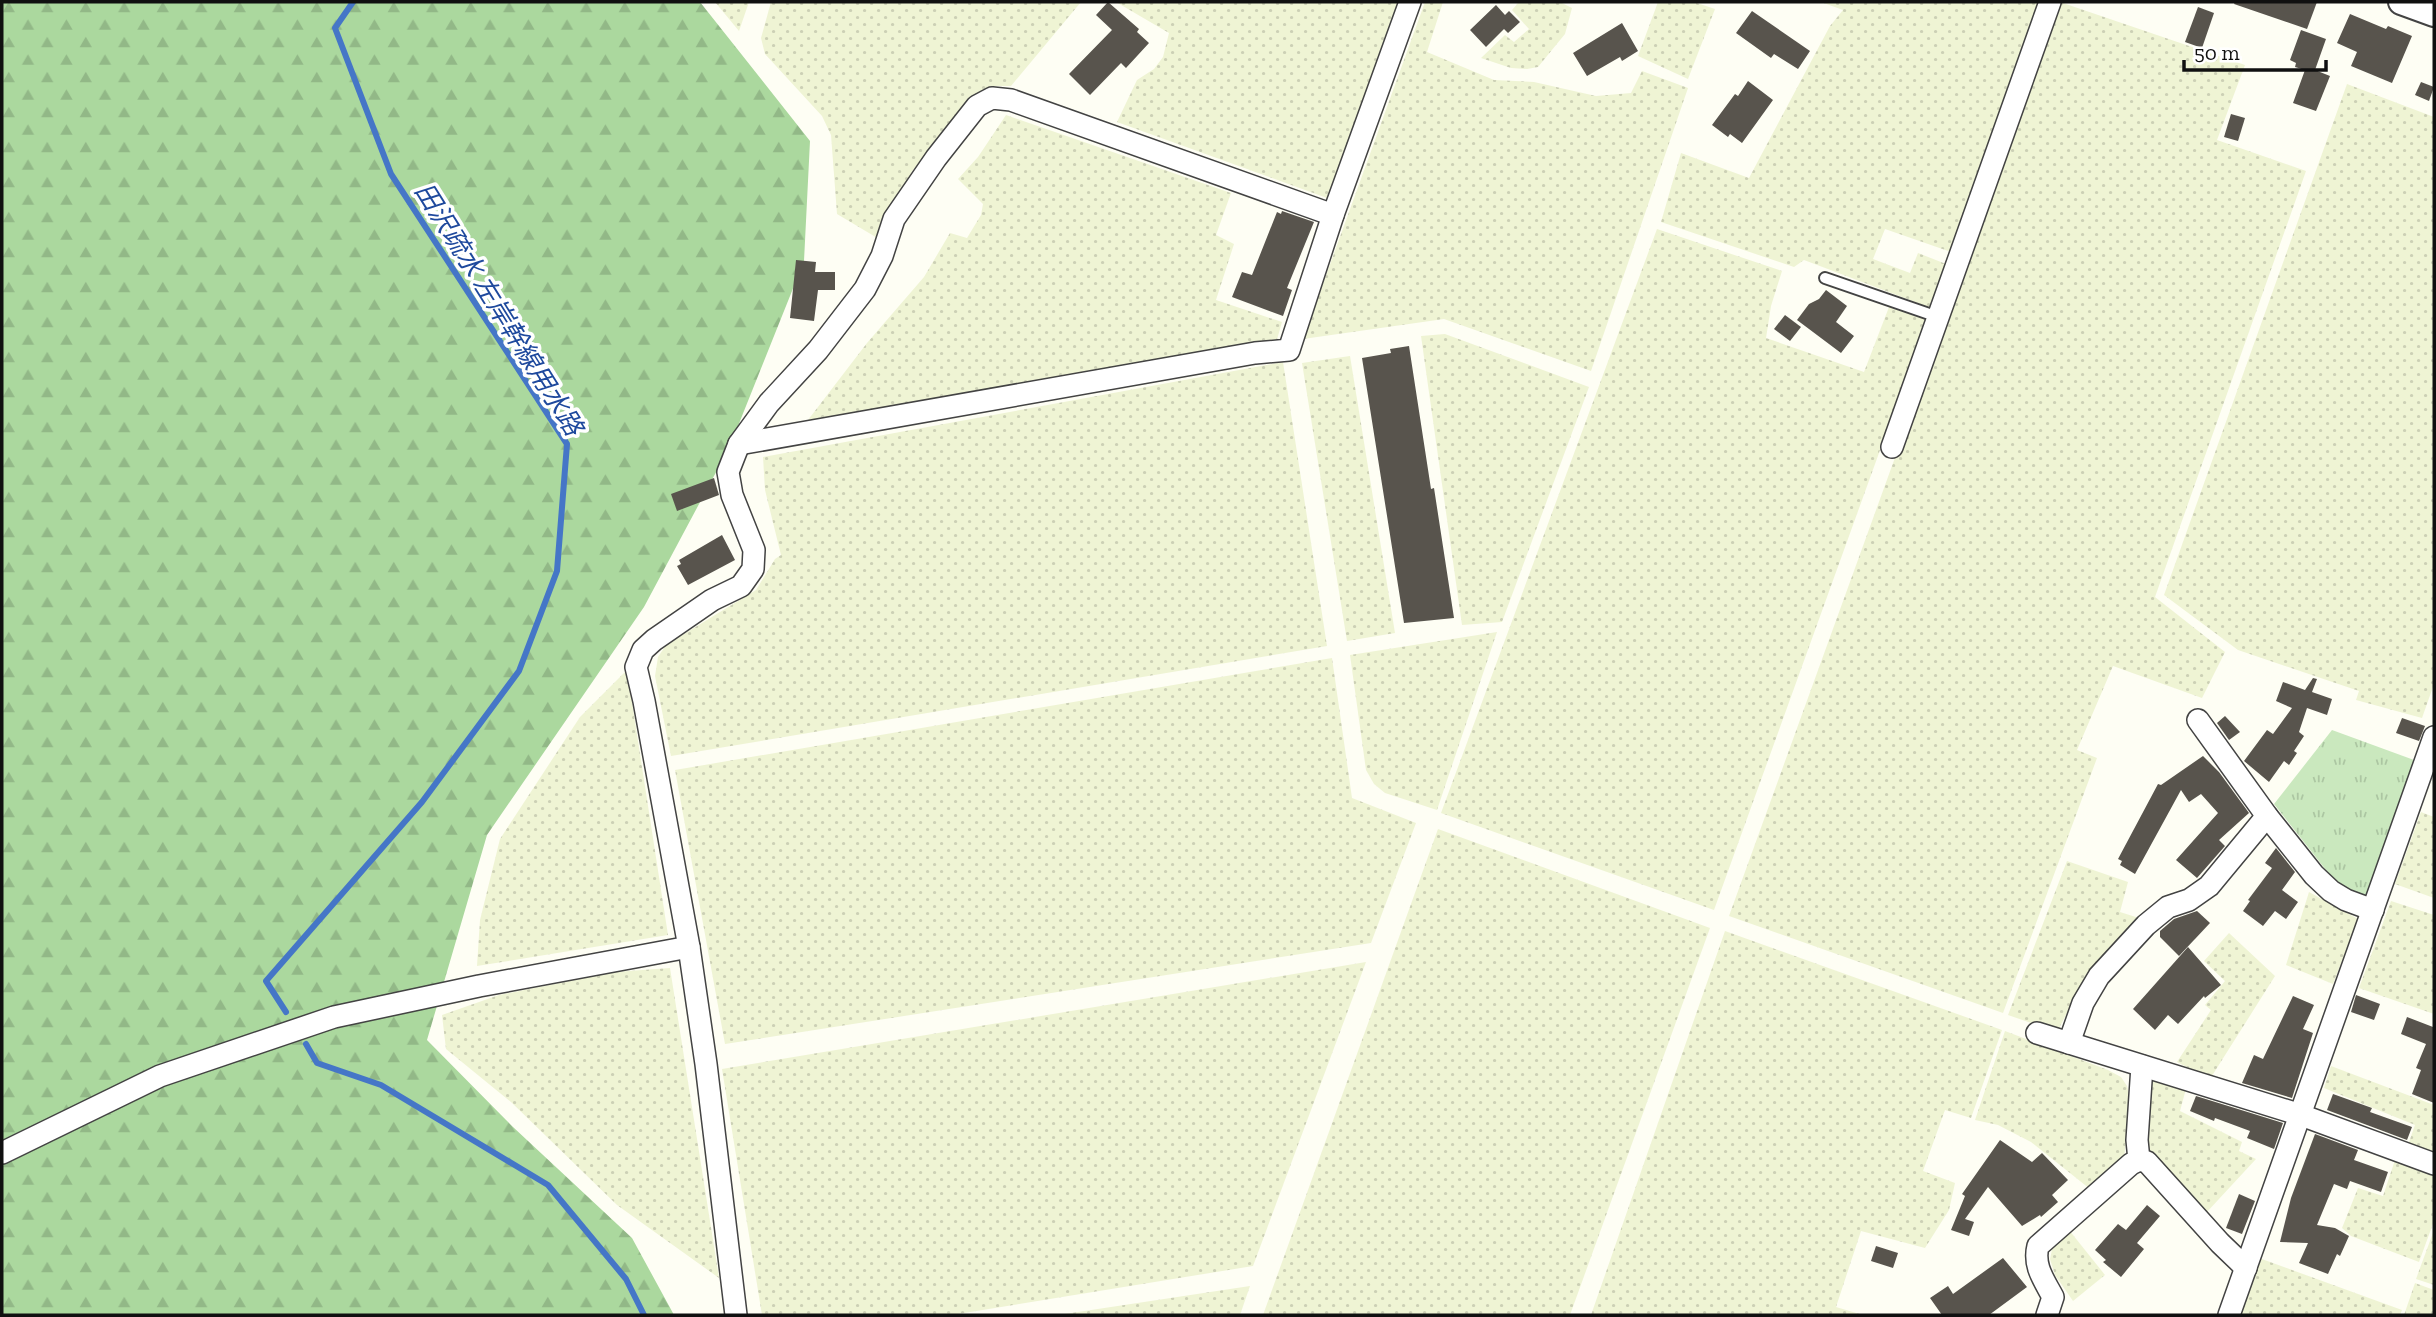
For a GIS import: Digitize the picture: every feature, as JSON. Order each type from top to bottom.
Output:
[{"type":"street","points":[[739,444],[1255,353],[1289,350],[1333,215],[1410,2]]},
{"type":"street","points":[[1892,447],[2050,2]]},
{"type":"street","points":[[2401,2],[2434,14]]},
{"type":"street","points":[[736,1315],[689,947],[636,667],[643,650],[654,640],[712,600],[741,586],[753,569],[754,550],[732,495],[728,471],[739,444],[769,402],[818,350],[865,289],[882,256],[894,219],[936,158],[977,106],[992,98],[1011,100],[1333,215]]},
{"type":"street","points":[[2198,720],[2267,816],[2314,875],[2331,891],[2346,900],[2373,910]]},
{"type":"street","points":[[2230,1315],[2434,737]]},
{"type":"street","points":[[2069,1043],[2083,1003],[2099,976],[2146,925],[2168,907],[2189,900],[2209,886],[2267,816]]},
{"type":"street","points":[[2,1153],[160,1076],[334,1017],[479,986],[689,947]]},
{"type":"street","points":[[2037,1033],[2301,1115],[2434,1164]]},
{"type":"street","points":[[2139,1160],[2137,1140],[2143,1066]]},
{"type":"street","points":[[2047,1315],[2053,1297],[2038,1270],[2038,1246],[2131,1164],[2139,1160],[2147,1162],[2246,1268]]},
{"type":"lane","points":[[1825,278],[1938,317]]},
{"type":"green space","points":[[2,2],[700,2],[810,141],[804,261],[730,446],[644,607],[487,835],[427,1040],[513,1127],[632,1238],[674,1315],[2,1315]]},
{"type":"green space","points":[[715,2],[749,2],[739,31]]},
{"type":"green space","points":[[771,2],[1081,2],[1011,86],[991,86],[976,95],[912,171],[879,239],[837,214],[831,135],[822,116],[765,54],[761,38]]},
{"type":"green space","points":[[1116,2],[1400,2],[1327,198],[1117,122],[1137,80],[1154,69],[1163,57],[1169,33]]},
{"type":"green space","points":[[1425,2],[1443,2],[1427,52],[1494,80],[1534,82],[1596,96],[1631,93],[1642,71],[1688,88],[1591,371],[1444,319],[1303,339]]},
{"type":"green space","points":[[1519,2],[1560,2],[1572,8],[1565,34],[1538,67],[1511,68],[1481,58],[1505,35],[1514,42],[1529,29],[1512,10]]},
{"type":"green space","points":[[1658,2],[1694,2],[1715,9],[1688,79],[1638,56]]},
{"type":"green space","points":[[1821,2],[2042,2],[1951,252],[1885,229],[1873,259],[1910,273],[1918,253],[1946,264],[1931,308],[1804,260],[1794,267],[1661,222],[1681,153],[1749,178],[1830,26],[1843,10]]},
{"type":"green space","points":[[2060,2],[2245,65],[2217,140],[2306,171],[2155,597],[2225,652],[2202,698],[2113,666],[2077,750],[2097,758],[2003,1013],[1729,916]]},
{"type":"green space","points":[[2347,84],[2434,117],[2434,684],[2422,718],[2356,700],[2359,691],[2238,650],[2164,595]]},
{"type":"green space","points":[[1006,115],[1231,193],[1216,235],[1234,244],[1216,300],[1282,322],[1276,343],[808,420],[867,343],[924,277],[950,233],[967,238],[981,215],[983,204],[958,179],[978,157]]},
{"type":"green space","points":[[1657,229],[1782,271],[1771,306],[1766,338],[1864,372],[1889,307],[1927,320],[1714,910],[1441,813]]},
{"type":"green space","points":[[1445,334],[1589,387],[1502,622],[1462,625],[1421,336]]},
{"type":"green space","points":[[1350,356],[1395,633],[1347,641],[1302,363]]},
{"type":"green space","points":[[1283,362],[1327,646],[671,756],[655,676],[658,657],[666,645],[756,590],[775,559],[781,555],[765,490],[763,457]]},
{"type":"green space","points":[[1497,632],[1437,810],[1385,793],[1374,784],[1366,770],[1350,655]]},
{"type":"green space","points":[[1332,658],[1352,798],[1416,823],[1371,943],[725,1044],[675,770]]},
{"type":"green space","points":[[627,670],[668,935],[477,966],[480,920],[500,839],[580,717]]},
{"type":"green space","points":[[2332,730],[2414,760],[2367,895],[2352,893],[2337,884],[2274,804]]},
{"type":"green space","points":[[2421,812],[2434,817],[2434,898],[2395,884]]},
{"type":"green space","points":[[1438,829],[1710,928],[1570,1315],[1263,1315]]},
{"type":"green space","points":[[2067,861],[2128,882],[2120,912],[2139,918],[2100,959],[2079,990],[2057,1032],[2008,1015]]},
{"type":"green space","points":[[2309,892],[2358,919],[2333,984],[2286,965]]},
{"type":"green space","points":[[2391,901],[2434,915],[2434,1014],[2359,988]]},
{"type":"green space","points":[[1725,931],[2002,1030],[1971,1118],[1945,1110],[1923,1171],[1955,1183],[1949,1210],[1925,1248],[1861,1231],[1836,1307],[1863,1315],[1591,1315]]},
{"type":"green space","points":[[2229,933],[2275,976],[2210,1079],[2177,1062],[2211,1010],[2205,1005],[2225,981],[2204,961]]},
{"type":"green space","points":[[1366,962],[1253,1266],[952,1315],[762,1315],[722,1069]]},
{"type":"green space","points":[[670,968],[719,1278],[617,1205],[511,1102],[446,1049],[442,1015],[499,995],[615,972]]},
{"type":"green space","points":[[2005,1031],[2108,1070],[2121,1077],[2127,1086],[2130,1098],[2124,1159],[2090,1189],[2031,1142],[1998,1125],[1975,1120]]},
{"type":"green space","points":[[2331,1066],[2434,1105],[2434,1155],[2408,1145],[2415,1125],[2324,1088]]},
{"type":"green space","points":[[2150,1075],[2187,1085],[2180,1111],[2242,1142],[2239,1151],[2256,1159],[2206,1213],[2144,1147]]},
{"type":"green space","points":[[2396,1157],[2434,1171],[2434,1221],[2419,1262],[2351,1236],[2342,1228],[2358,1188],[2383,1196]]},
{"type":"green space","points":[[2069,1230],[2105,1275],[2073,1301],[2055,1275],[2050,1259],[2053,1245]]},
{"type":"green space","points":[[2434,1230],[2434,1285],[2416,1279]]},
{"type":"green space","points":[[2259,1258],[2402,1310],[2400,1315],[2239,1315]]},
{"type":"green space","points":[[2415,1283],[2434,1290],[2434,1315],[2404,1315]]},
{"type":"green space","points":[[1250,1286],[1240,1315],[1058,1315]]},
{"type":"building","points":[[1108,2],[1139,29],[1137,32],[1149,43],[1126,68],[1121,63],[1090,95],[1069,74],[1112,30],[1096,15]]},
{"type":"building","points":[[2317,2],[2307,29],[2234,4]]},
{"type":"building","points":[[1496,5],[1505,15],[1509,11],[1520,22],[1508,33],[1504,29],[1486,47],[1470,30]]},
{"type":"building","points":[[2198,7],[2214,13],[2202,48],[2185,42]]},
{"type":"building","points":[[1752,11],[1810,51],[1798,69],[1774,54],[1771,58],[1736,33]]},
{"type":"building","points":[[2350,14],[2412,36],[2392,83],[2351,66],[2357,52],[2337,43]]},
{"type":"building","points":[[1622,23],[1638,51],[1622,61],[1620,57],[1587,76],[1573,53]]},
{"type":"building","points":[[2301,30],[2326,39],[2315,70],[2330,76],[2316,111],[2293,103],[2305,70],[2295,67],[2296,63],[2290,60]]},
{"type":"building","points":[[1748,81],[1773,100],[1742,143],[1712,125]]},
{"type":"building","points":[[2421,82],[2434,87],[2429,101],[2415,95]]},
{"type":"building","points":[[2231,114],[2245,118],[2238,141],[2224,137]]},
{"type":"building","points":[[1282,211],[1314,222],[1287,288],[1292,290],[1283,316],[1232,297],[1242,272],[1252,275],[1277,212],[1281,214]]},
{"type":"building","points":[[796,260],[816,262],[815,272],[835,272],[835,290],[818,290],[814,321],[790,318]]},
{"type":"building","points":[[1826,290],[1847,306],[1836,322],[1854,336],[1841,353],[1797,320],[1809,304],[1819,299]]},
{"type":"building","points":[[1785,315],[1801,327],[1790,341],[1774,329]]},
{"type":"building","points":[[1409,346],[1454,618],[1404,623],[1362,358],[1391,353],[1390,349]]},
{"type":"building","points":[[714,478],[719,495],[677,511],[671,494]]},
{"type":"building","points":[[722,535],[735,560],[688,585],[677,566],[681,564],[679,560]]},
{"type":"building","points":[[2313,678],[2317,679],[2312,692],[2332,699],[2327,715],[2307,708],[2299,732],[2304,736],[2294,751],[2297,753],[2289,765],[2284,761],[2269,782],[2244,761],[2267,730],[2273,734],[2292,708],[2276,701],[2283,682],[2305,690]]},
{"type":"building","points":[[2225,716],[2240,732],[2229,740],[2217,723]]},
{"type":"building","points":[[2402,718],[2425,726],[2419,741],[2396,733]]},
{"type":"building","points":[[2203,756],[2219,772],[2249,813],[2219,840],[2225,846],[2197,878],[2176,860],[2218,813],[2201,794],[2189,802],[2181,790],[2135,874],[2120,865],[2122,861],[2118,859],[2158,784],[2161,785]]},
{"type":"building","points":[[2276,848],[2295,872],[2282,890],[2298,902],[2286,919],[2275,911],[2263,926],[2243,911],[2272,868],[2265,863]]},
{"type":"building","points":[[2197,911],[2210,923],[2179,956],[2160,937],[2160,931],[2174,919]]},
{"type":"building","points":[[2188,947],[2221,985],[2205,998],[2204,996],[2178,1024],[2168,1015],[2155,1030],[2133,1009]]},
{"type":"building","points":[[2356,995],[2380,1004],[2374,1020],[2351,1012]]},
{"type":"building","points":[[2293,996],[2314,1005],[2303,1029],[2313,1033],[2292,1098],[2242,1083],[2254,1055],[2263,1059]]},
{"type":"building","points":[[2407,1017],[2433,1027],[2434,1025],[2434,1103],[2412,1094],[2421,1070],[2416,1068],[2426,1044],[2401,1034]]},
{"type":"building","points":[[2333,1094],[2372,1108],[2370,1112],[2412,1127],[2407,1140],[2327,1110]]},
{"type":"building","points":[[2196,1096],[2283,1123],[2274,1149],[2247,1138],[2250,1131],[2190,1111]]},
{"type":"building","points":[[2315,1134],[2358,1150],[2354,1160],[2388,1172],[2381,1192],[2350,1181],[2347,1189],[2334,1184],[2317,1225],[2335,1228],[2349,1236],[2328,1274],[2299,1263],[2308,1243],[2280,1242],[2291,1198]]},
{"type":"building","points":[[2000,1140],[2032,1162],[2042,1153],[2068,1180],[2052,1195],[2058,1202],[2041,1217],[2040,1215],[2022,1226],[1988,1187],[1965,1219],[1974,1222],[1969,1236],[1951,1230],[1965,1196],[1962,1194]]},
{"type":"building","points":[[2239,1194],[2255,1201],[2242,1234],[2226,1228]]},
{"type":"building","points":[[2147,1205],[2160,1216],[2137,1243],[2144,1249],[2121,1277],[2103,1262],[2106,1260],[2095,1250],[2118,1224],[2126,1230]]},
{"type":"building","points":[[1876,1246],[1898,1253],[1893,1268],[1871,1261]]},
{"type":"building","points":[[2003,1258],[2027,1287],[1989,1315],[1942,1315],[1930,1298],[1948,1286],[1953,1294]]},
{"type":"waterway","name":"田沢疏水 左岸幹線用水路","points":[[286,1012],[266,981],[422,802],[519,671],[557,571],[567,444],[391,174],[335,28],[353,2]]},
{"type":"waterway","name":"田沢疏水 左岸幹線用水路","points":[[306,1044],[317,1063],[381,1085],[548,1185],[626,1279],[644,1315]]}]
